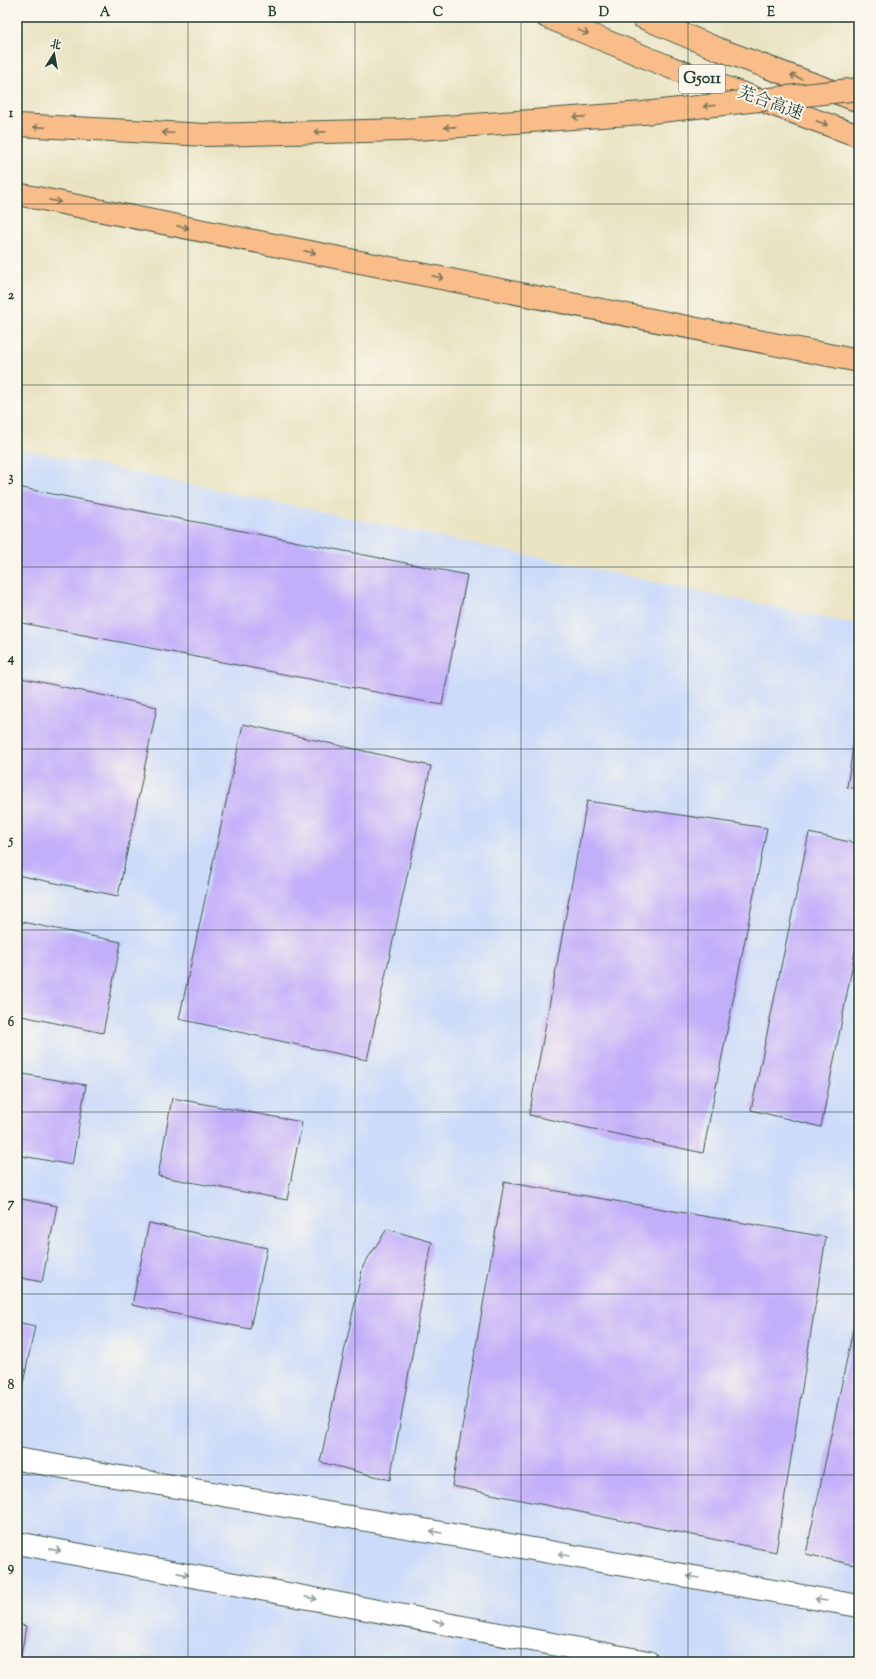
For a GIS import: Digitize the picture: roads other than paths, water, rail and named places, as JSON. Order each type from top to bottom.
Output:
[{"type":"highway","name":"芜合高速","points":[[547,17],[672,68],[859,136]]},
{"type":"highway","name":"芜合高速","points":[[642,17],[718,48],[859,101]]},
{"type":"highway","points":[[17,125],[207,135],[411,130],[643,113],[859,89]]},
{"type":"highway","points":[[17,194],[859,361]]},
{"type":"street","points":[[17,1459],[859,1606]]},
{"type":"street","points":[[17,1543],[648,1662]]}]
